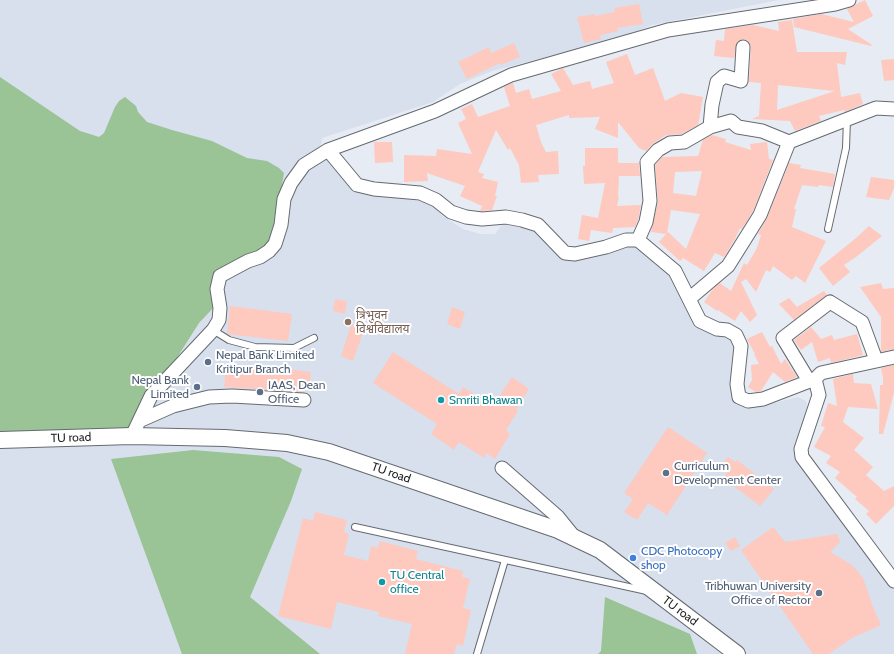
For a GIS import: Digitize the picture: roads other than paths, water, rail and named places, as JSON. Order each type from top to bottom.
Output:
[{"type":"street","points":[[132,436],[151,396],[213,330],[218,320],[220,308],[217,290],[220,276],[270,251],[275,244],[281,225],[284,198],[291,183],[304,165],[328,150],[435,111],[511,75],[668,30],[835,4],[849,0]]},
{"type":"street","points":[[710,127],[712,105],[717,82],[724,76],[741,81],[743,47]]},
{"type":"street","points":[[638,240],[646,222],[650,201],[647,162],[658,150],[670,143],[684,142],[710,127],[731,121],[738,127],[762,132],[789,142],[876,108],[894,109]]},
{"type":"street","points":[[689,299],[728,266],[760,215],[789,142]]},
{"type":"street","points":[[328,150],[358,185],[374,189],[420,193],[436,200],[451,212],[466,218],[482,219],[506,217],[522,220],[538,226],[565,253],[575,254],[606,247],[626,240],[638,240],[676,271],[700,321],[717,329],[727,330],[736,335],[741,346],[737,384],[739,397],[748,401],[763,399],[796,387],[812,380],[821,373],[894,357]]},
{"type":"street","points":[[876,360],[862,322],[830,302],[783,338],[812,380],[819,395],[801,449],[802,457],[894,582]]},
{"type":"street","points":[[139,421],[173,406],[209,397],[238,396],[304,400]]},
{"type":"street","name":"TU road","points":[[0,440],[132,436],[233,438],[286,443],[329,452],[558,530],[600,550],[737,654]]},
{"type":"street","points":[[502,468],[558,516],[577,539]]},
{"type":"lane","points":[[828,229],[846,148],[847,120]]},
{"type":"lane","points":[[213,330],[229,340],[255,347],[294,348],[314,338]]},
{"type":"lane","points":[[355,527],[656,593]]},
{"type":"lane","points":[[477,654],[505,560]]},
{"type":"place","name":"त्रिभुवन विश्वविद्यालय","points":[[348,322]]},
{"type":"place","name":"Nepal Bank Limited Kritipur Branch","points":[[208,362]]},
{"type":"place","name":"Nepal Bank Limited","points":[[197,387]]},
{"type":"place","name":"IAAS, Dean Office","points":[[260,392]]},
{"type":"place","name":"Smriti Bhawan","points":[[441,400]]},
{"type":"place","name":"Curriculum Development Center","points":[[666,473]]},
{"type":"place","name":"CDC Photocopy shop","points":[[633,558]]},
{"type":"place","name":"TU Central office","points":[[382,582]]},
{"type":"place","name":"Tribhuwan University Office of Rector","points":[[819,593]]}]
